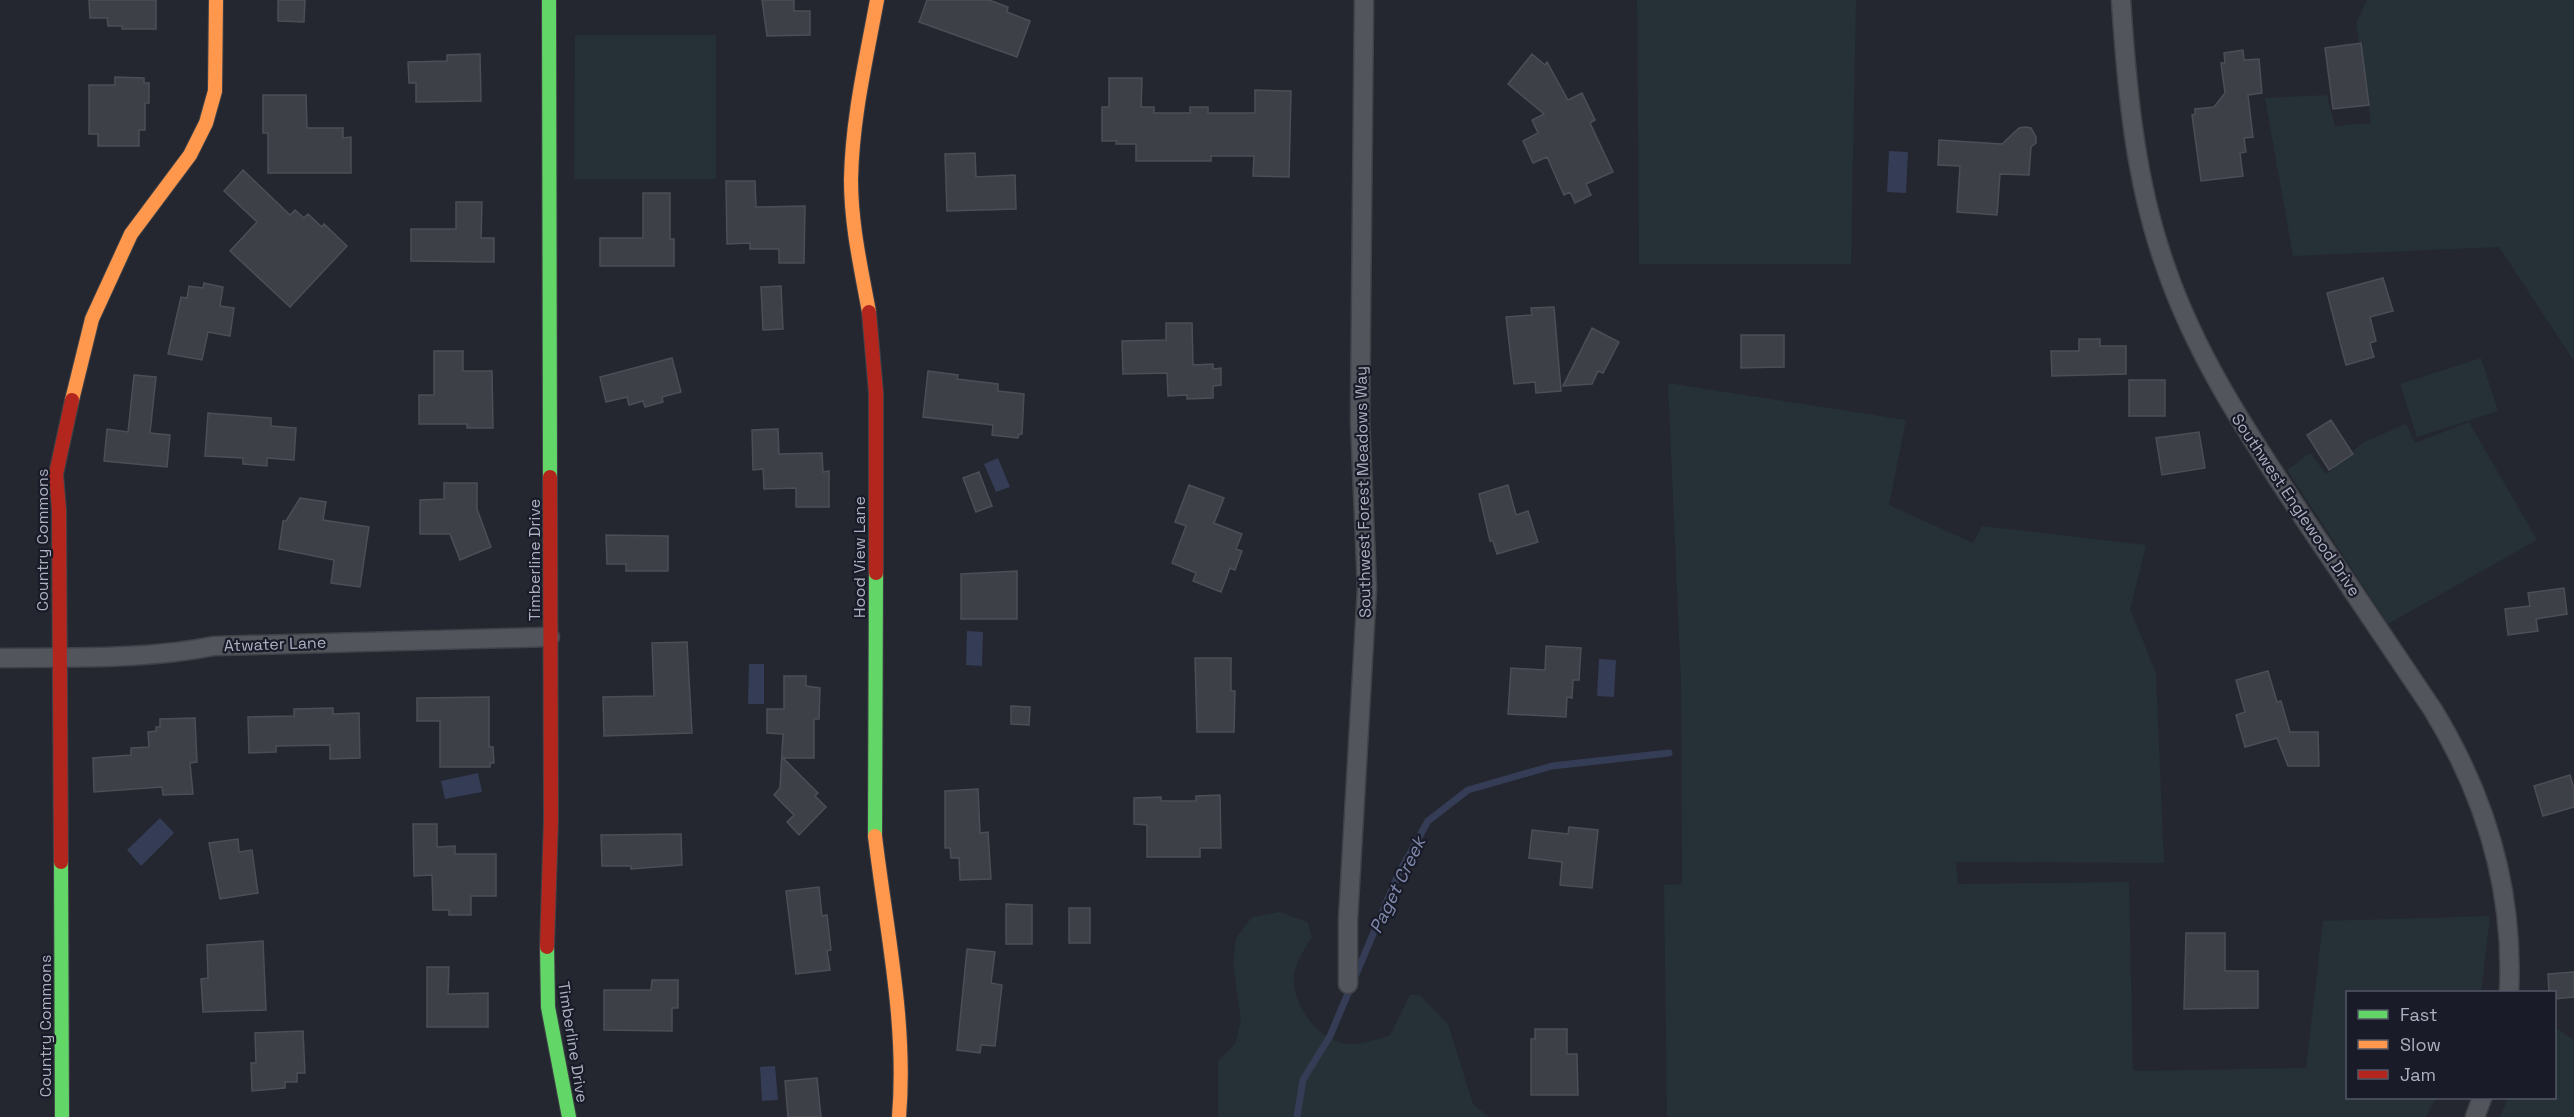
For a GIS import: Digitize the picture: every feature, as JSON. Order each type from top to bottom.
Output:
[{"type":"street","name":"Country Commons","points":[[62,1117],[59,510],[56,474],[63,430],[92,319],[123,248],[136,225],[190,155],[206,123],[216,81],[216,0]]},
{"type":"street","name":"Timberline Drive","points":[[549,0],[551,820],[546,985],[555,1051],[569,1117]]},
{"type":"street","name":"Hood View Lane","points":[[877,0],[854,122],[850,182],[854,228],[872,330],[876,393],[875,836],[899,1024],[902,1083],[900,1117]]},
{"type":"street","name":"Southwest Forest Meadows Way","points":[[1348,984],[1348,920],[1367,588],[1360,420],[1364,0]]},
{"type":"street","name":"Southwest Englewood Drive","points":[[2121,0],[2135,145],[2151,222],[2166,269],[2196,343],[2235,416],[2433,710],[2471,780],[2493,842],[2503,886],[2509,920],[2510,991]]},
{"type":"street","name":"Atwater Lane","points":[[0,658],[175,654],[214,646],[550,636]]},
{"type":"street","points":[[2475,1117],[2482,1099]]},
{"type":"shaded area","points":[[1637,0],[1856,0],[1851,264],[1639,264]]},
{"type":"shaded area","points":[[2367,0],[2574,0],[2574,361],[2499,247],[2293,256],[2265,98],[2327,95],[2335,126],[2371,123],[2356,23]]},
{"type":"shaded area","points":[[575,35],[716,35],[716,179],[574,179]]},
{"type":"shaded area","points":[[2481,358],[2498,411],[2417,437],[2400,384]]},
{"type":"shaded area","points":[[1668,383],[1906,420],[1889,505],[1973,543],[1982,526],[2146,545],[2130,609],[2156,673],[2164,863],[1956,862],[1958,884],[2129,882],[2133,1071],[2306,1068],[2323,921],[2490,916],[2481,991],[2346,991],[2346,1099],[2435,1099],[2426,1117],[1667,1117],[1664,885],[1682,884],[1681,682]]},
{"type":"shaded area","points":[[2469,422],[2537,540],[2388,624],[2287,470],[2310,453],[2326,474],[2364,442],[2406,424],[2415,443]]},
{"type":"shaded area","points":[[1280,912],[1307,922],[1312,937],[1296,966],[1294,976],[1297,998],[1309,1020],[1317,1029],[1337,1041],[1348,1044],[1364,1043],[1390,1035],[1410,995],[1420,995],[1448,1024],[1473,1104],[1489,1117],[1218,1117],[1218,1061],[1235,1044],[1241,1020],[1233,964],[1236,938],[1252,917]]},
{"type":"shaded area","points":[[2556,1028],[2574,1040],[2574,1117],[2500,1117],[2508,1099],[2556,1099]]},
{"type":"water","points":[[1889,151],[1908,152],[1906,193],[1887,192]]},
{"type":"water","points":[[998,458],[1010,487],[996,492],[984,464]]},
{"type":"water","points":[[967,631],[983,632],[982,666],[966,665]]},
{"type":"water","points":[[1599,659],[1616,660],[1614,697],[1597,696]]},
{"type":"water","points":[[749,664],[764,664],[764,704],[748,704]]},
{"type":"water","points":[[478,773],[482,792],[445,799],[441,781]]},
{"type":"water","points":[[160,818],[174,833],[141,866],[127,850]]},
{"type":"water","points":[[775,1066],[778,1100],[762,1101],[760,1067]]},
{"type":"building","points":[[89,0],[156,0],[156,29],[122,29],[122,26],[108,26],[107,18],[90,18]]},
{"type":"building","points":[[278,0],[305,0],[304,22],[278,21]]},
{"type":"building","points":[[762,0],[794,0],[794,11],[810,11],[810,35],[767,36]]},
{"type":"building","points":[[927,0],[989,0],[1008,7],[1007,12],[1030,21],[1017,57],[919,22]]},
{"type":"building","points":[[2361,43],[2369,105],[2333,109],[2325,48]]},
{"type":"building","points":[[2243,50],[2244,60],[2259,59],[2262,93],[2248,95],[2253,137],[2244,138],[2246,152],[2240,153],[2243,176],[2201,181],[2192,115],[2195,114],[2195,109],[2214,107],[2225,93],[2221,63],[2225,63],[2224,53]]},
{"type":"building","points":[[480,54],[481,101],[416,102],[416,83],[409,83],[408,62],[447,61],[447,55]]},
{"type":"building","points":[[1532,54],[1545,65],[1547,62],[1568,100],[1582,93],[1595,120],[1590,123],[1613,172],[1586,184],[1591,195],[1575,203],[1570,192],[1564,195],[1547,157],[1533,163],[1523,141],[1538,133],[1532,120],[1544,114],[1508,84]]},
{"type":"building","points":[[115,77],[144,78],[144,83],[149,83],[149,103],[145,103],[145,130],[139,130],[139,146],[98,146],[98,134],[89,134],[89,85],[115,85]]},
{"type":"building","points":[[1109,78],[1142,78],[1141,107],[1154,107],[1154,113],[1190,113],[1190,107],[1208,107],[1208,113],[1255,113],[1255,90],[1291,91],[1289,177],[1253,176],[1254,156],[1211,156],[1211,161],[1136,161],[1136,144],[1102,141],[1102,107],[1109,107]]},
{"type":"building","points":[[263,95],[306,95],[307,128],[343,128],[343,138],[351,137],[351,173],[268,173],[268,133],[263,133]]},
{"type":"building","points":[[2019,128],[2031,128],[2036,137],[2036,143],[2031,147],[2029,175],[2000,174],[1997,215],[1957,212],[1960,166],[1938,165],[1939,140],[2002,144]]},
{"type":"building","points":[[975,153],[976,177],[1015,175],[1016,209],[947,211],[945,154]]},
{"type":"building","points":[[243,170],[290,215],[295,210],[304,218],[308,214],[322,227],[324,224],[347,246],[290,307],[230,251],[257,222],[224,191]]},
{"type":"building","points":[[726,181],[755,181],[756,207],[805,206],[804,263],[779,263],[779,249],[750,249],[750,243],[727,244]]},
{"type":"building","points":[[643,193],[670,193],[670,239],[674,239],[674,266],[600,266],[600,238],[643,238]]},
{"type":"building","points":[[456,202],[482,202],[481,238],[494,238],[494,262],[411,261],[411,229],[456,229]]},
{"type":"building","points":[[2383,278],[2393,311],[2370,317],[2376,341],[2370,343],[2374,357],[2346,365],[2327,293]]},
{"type":"building","points":[[204,283],[223,287],[220,306],[234,308],[230,336],[208,332],[202,360],[168,354],[181,297],[187,298],[189,286],[203,288]]},
{"type":"building","points":[[781,286],[783,329],[763,330],[761,287]]},
{"type":"building","points":[[1554,307],[1561,391],[1536,393],[1535,382],[1514,384],[1506,317],[1532,315],[1531,308]]},
{"type":"building","points":[[1166,323],[1192,323],[1193,365],[1213,364],[1213,369],[1221,368],[1221,385],[1213,386],[1213,398],[1187,399],[1187,395],[1168,396],[1167,373],[1123,374],[1122,341],[1166,340]]},
{"type":"building","points":[[1592,328],[1619,342],[1603,373],[1598,371],[1592,384],[1563,386]]},
{"type":"building","points":[[1741,335],[1784,335],[1784,367],[1741,368]]},
{"type":"building","points":[[2079,339],[2100,339],[2100,346],[2126,346],[2126,374],[2052,376],[2051,351],[2079,351]]},
{"type":"building","points":[[434,351],[463,351],[463,371],[492,371],[493,428],[467,428],[467,424],[419,424],[419,395],[434,395]]},
{"type":"building","points":[[672,358],[681,392],[662,397],[663,402],[645,407],[643,401],[629,405],[627,397],[606,402],[600,377]]},
{"type":"building","points":[[928,371],[958,375],[957,379],[998,384],[998,391],[1024,394],[1022,434],[1019,434],[1018,438],[992,435],[993,425],[923,417]]},
{"type":"building","points":[[134,375],[156,377],[150,433],[170,435],[167,467],[104,461],[107,429],[128,432]]},
{"type":"building","points":[[2129,380],[2165,380],[2165,416],[2129,416]]},
{"type":"building","points":[[208,413],[271,418],[271,426],[296,428],[294,460],[267,458],[267,466],[243,464],[243,458],[205,456]]},
{"type":"building","points":[[2331,420],[2353,454],[2329,470],[2307,435]]},
{"type":"building","points":[[778,429],[779,454],[822,453],[823,472],[829,471],[829,507],[796,507],[796,488],[764,489],[763,469],[753,470],[752,430]]},
{"type":"building","points":[[2199,432],[2205,468],[2162,475],[2156,438]]},
{"type":"building","points":[[979,472],[992,506],[976,512],[963,478]]},
{"type":"building","points":[[444,483],[477,483],[477,509],[491,547],[460,560],[450,534],[420,534],[420,500],[444,499]]},
{"type":"building","points":[[1189,485],[1224,498],[1214,523],[1242,534],[1236,549],[1242,551],[1235,570],[1230,568],[1221,592],[1193,581],[1196,573],[1172,563],[1186,526],[1175,522]]},
{"type":"building","points":[[1508,485],[1516,515],[1528,511],[1538,542],[1497,554],[1493,541],[1490,541],[1479,494]]},
{"type":"building","points":[[300,498],[326,502],[323,520],[369,527],[360,587],[331,583],[334,560],[279,549],[283,521],[286,521]]},
{"type":"building","points":[[606,535],[668,536],[668,571],[626,571],[626,564],[607,564]]},
{"type":"building","points":[[1017,571],[1017,619],[961,619],[961,574]]},
{"type":"building","points":[[2564,588],[2567,614],[2536,619],[2538,631],[2508,635],[2505,609],[2530,606],[2528,593]]},
{"type":"building","points":[[687,642],[692,733],[604,736],[603,697],[654,696],[652,643]]},
{"type":"building","points":[[1546,646],[1581,648],[1579,680],[1573,680],[1572,698],[1567,697],[1566,717],[1508,714],[1511,668],[1545,670]]},
{"type":"building","points":[[1195,658],[1231,658],[1231,691],[1235,691],[1234,732],[1197,732]]},
{"type":"building","points":[[2268,671],[2277,702],[2281,701],[2290,732],[2318,732],[2319,766],[2288,766],[2277,738],[2245,747],[2236,715],[2245,712],[2236,680]]},
{"type":"building","points":[[784,676],[806,676],[806,686],[820,688],[819,719],[814,719],[814,758],[783,758],[818,793],[815,796],[826,807],[799,835],[787,822],[794,815],[774,795],[780,788],[783,734],[767,733],[767,709],[784,709]]},
{"type":"building","points":[[489,697],[489,747],[493,747],[494,763],[490,763],[490,767],[440,767],[440,721],[417,721],[417,698]]},
{"type":"building","points":[[1011,706],[1030,707],[1029,725],[1011,724]]},
{"type":"building","points":[[333,708],[333,714],[359,713],[360,758],[330,759],[330,745],[276,746],[276,752],[249,753],[248,717],[294,716],[294,709]]},
{"type":"building","points":[[195,718],[197,762],[190,763],[193,794],[163,795],[162,787],[94,792],[93,758],[131,755],[131,748],[149,747],[148,732],[156,731],[156,727],[160,727],[160,719]]},
{"type":"building","points":[[2570,775],[2574,789],[2574,807],[2543,816],[2534,786]]},
{"type":"building","points":[[978,789],[980,833],[988,832],[991,879],[960,880],[959,858],[951,858],[950,848],[945,848],[945,791]]},
{"type":"building","points":[[1220,795],[1221,848],[1200,848],[1200,857],[1147,857],[1147,825],[1134,824],[1134,798],[1161,797],[1161,801],[1196,801],[1196,796]]},
{"type":"building","points":[[413,824],[437,824],[437,847],[455,846],[455,854],[496,854],[496,896],[471,896],[471,915],[449,915],[449,910],[433,910],[432,875],[414,876]]},
{"type":"building","points":[[1569,827],[1598,830],[1592,888],[1560,885],[1562,862],[1529,858],[1532,830],[1568,834]]},
{"type":"building","points":[[681,834],[682,865],[631,869],[631,866],[602,866],[601,835]]},
{"type":"building","points":[[238,839],[239,852],[252,850],[258,893],[220,899],[209,843]]},
{"type":"building","points":[[819,887],[822,916],[827,915],[831,950],[827,951],[830,970],[796,974],[786,891]]},
{"type":"building","points":[[1006,904],[1032,905],[1032,944],[1006,944]]},
{"type":"building","points":[[1069,908],[1090,908],[1090,943],[1069,943]]},
{"type":"building","points":[[2186,933],[2225,933],[2225,971],[2258,971],[2258,1008],[2184,1009]]},
{"type":"building","points":[[263,941],[266,1010],[203,1012],[201,979],[208,978],[207,945]]},
{"type":"building","points":[[967,949],[995,952],[991,983],[1002,985],[995,1046],[981,1045],[980,1053],[957,1050]]},
{"type":"building","points":[[427,967],[449,967],[448,994],[488,993],[488,1027],[427,1027]]},
{"type":"building","points":[[2574,972],[2574,997],[2556,999],[2556,991],[2549,991],[2548,974]]},
{"type":"building","points":[[652,980],[678,980],[678,1008],[672,1008],[672,1031],[604,1030],[604,990],[651,990]]},
{"type":"building","points":[[1535,1029],[1567,1029],[1567,1054],[1577,1054],[1578,1095],[1531,1095],[1531,1039],[1535,1039]]},
{"type":"building","points":[[303,1031],[305,1073],[297,1073],[297,1082],[285,1082],[285,1088],[252,1091],[251,1063],[256,1063],[255,1033]]},
{"type":"building","points":[[817,1078],[821,1117],[788,1117],[785,1081]]},
{"type":"waterway","name":"Paget Creek","points":[[1297,1117],[1303,1080],[1330,1036],[1398,875],[1428,821],[1468,790],[1552,766],[1669,753]]},
{"type":"traffic: fast","points":[[549,0],[550,477]]},
{"type":"traffic: fast","points":[[875,836],[876,573]]},
{"type":"traffic: fast","points":[[61,862],[62,1117]]},
{"type":"traffic: fast","points":[[547,947],[548,1007],[569,1117]]},
{"type":"traffic: slow","points":[[72,400],[92,319],[131,234],[190,155],[206,123],[215,91],[216,0]]},
{"type":"traffic: slow","points":[[869,312],[855,230],[851,180],[857,112],[877,0]]},
{"type":"traffic: slow","points":[[875,836],[898,1011],[901,1082],[899,1117]]},
{"type":"traffic: jam","points":[[869,312],[876,393],[876,573]]},
{"type":"traffic: jam","points":[[61,862],[59,510],[56,474],[72,400]]},
{"type":"traffic: jam","points":[[547,947],[551,820],[550,477]]}]
